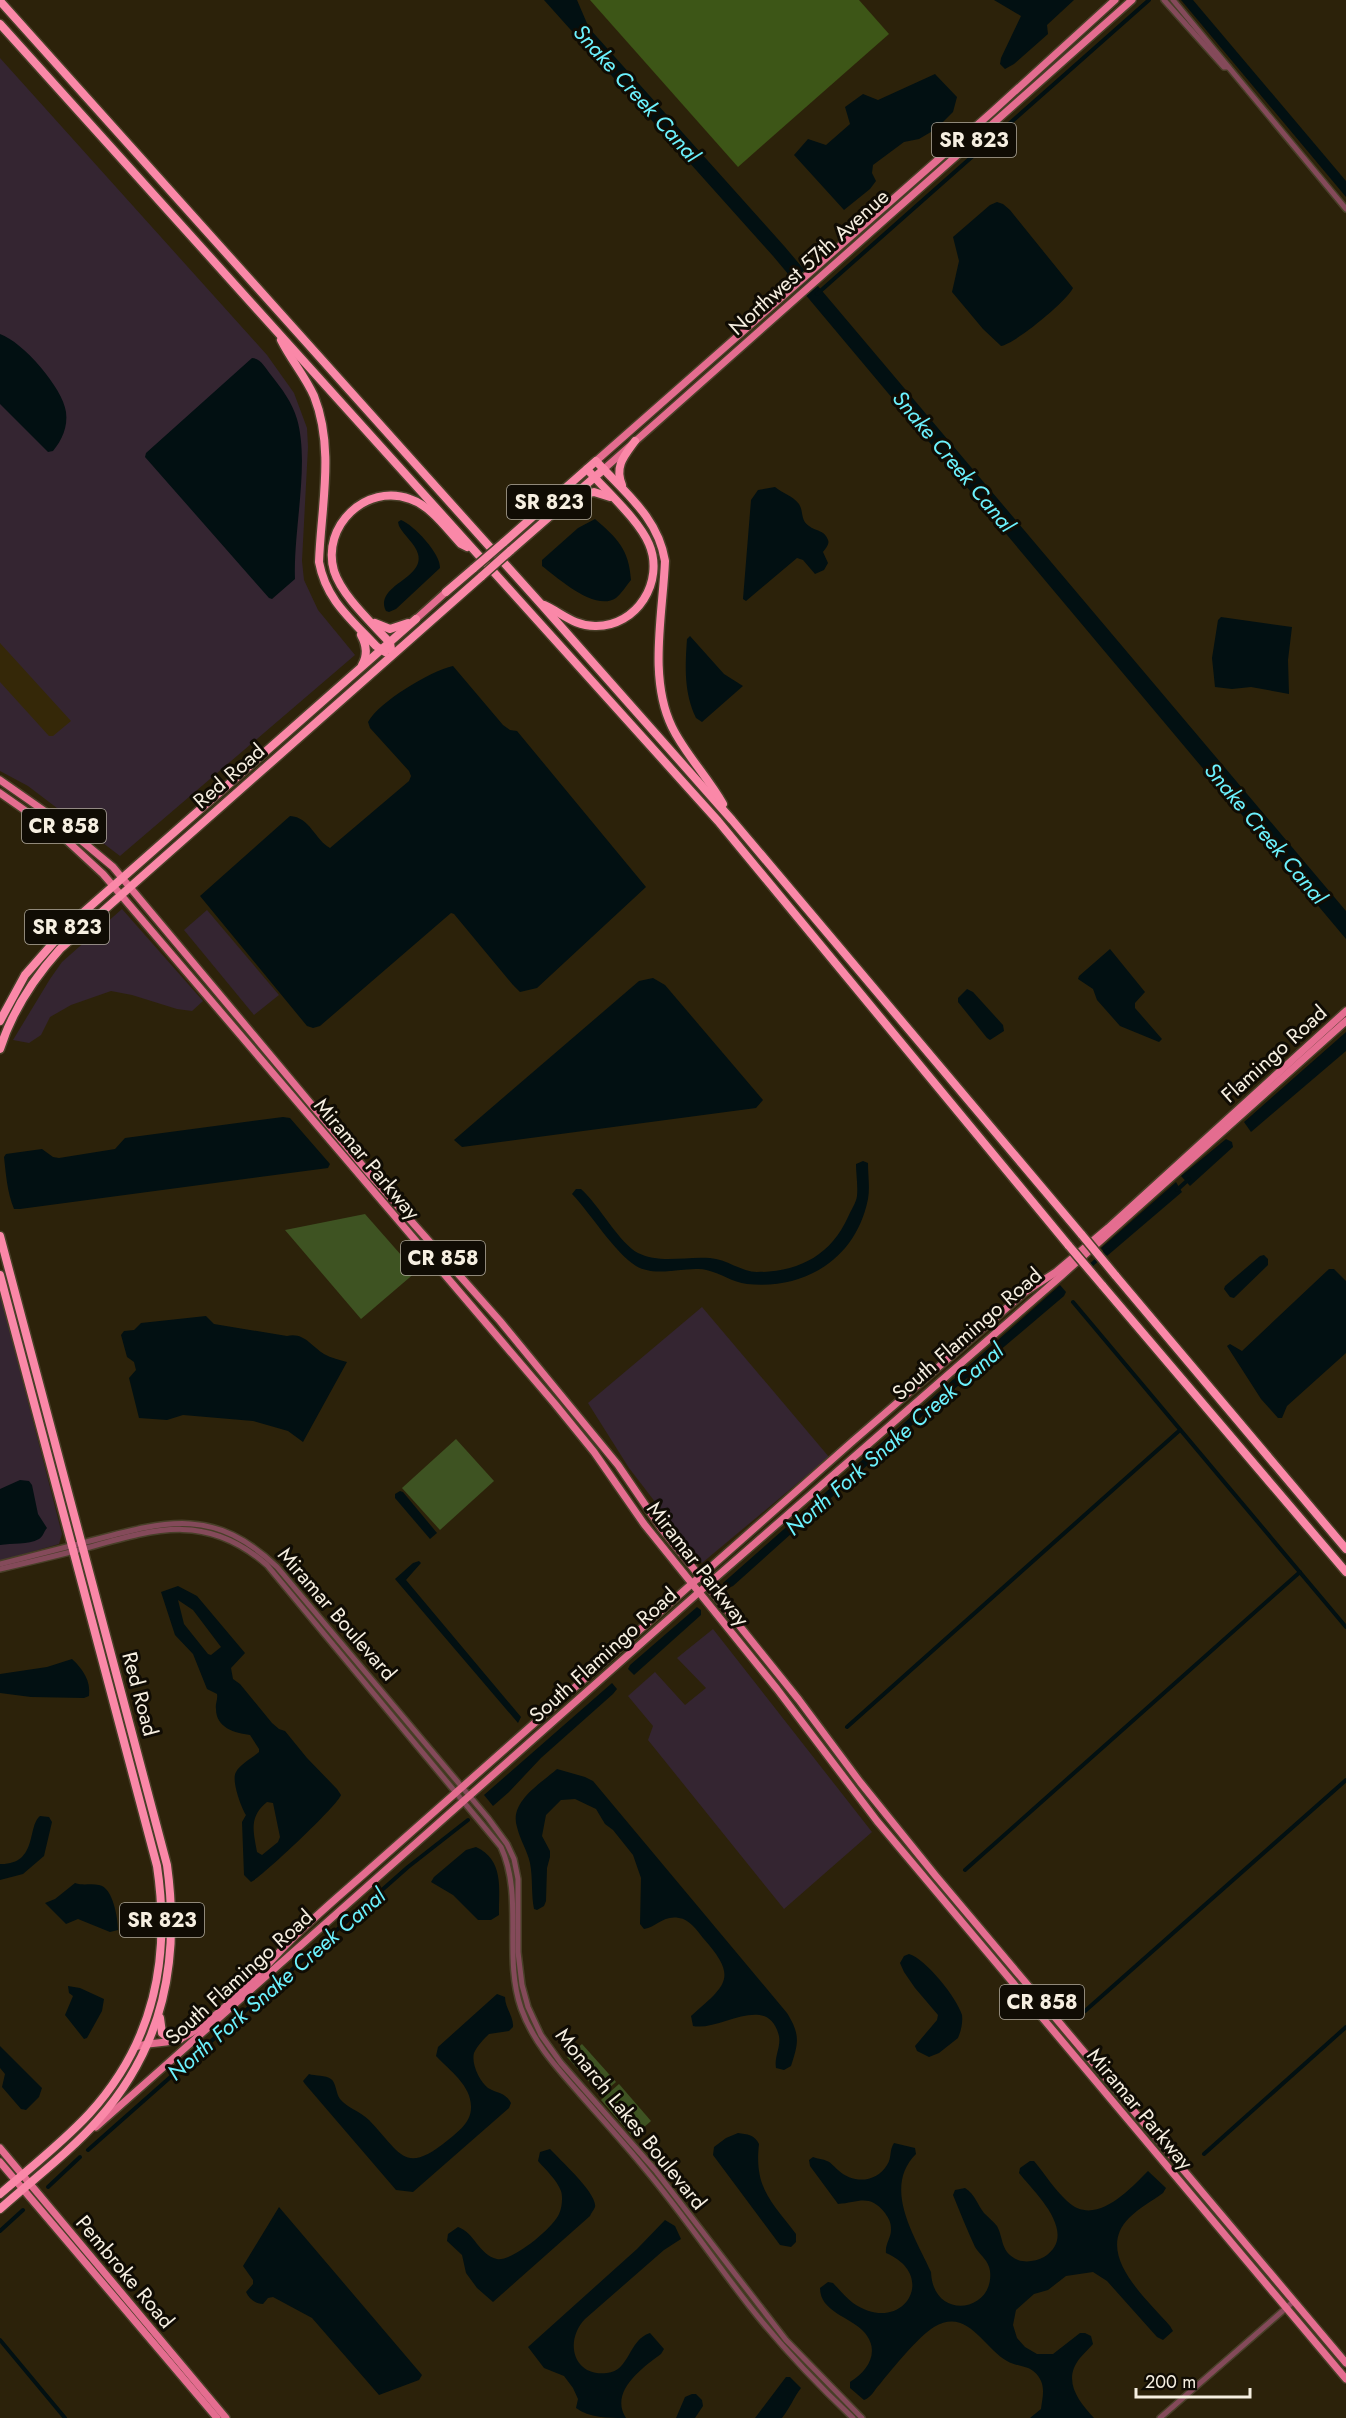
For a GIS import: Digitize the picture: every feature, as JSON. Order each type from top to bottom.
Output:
[{"type":"highway","points":[[0,1],[732,820],[1346,1549]]},
{"type":"highway","points":[[0,24],[718,821],[1102,1285],[1346,1572]]},
{"type":"highway","points":[[278,332],[287,351],[309,385],[323,427],[326,464],[319,562],[322,575],[331,596],[357,626],[381,651],[392,655],[390,643],[343,589],[332,563],[332,550],[337,531],[344,518],[359,504],[379,496],[409,498],[430,511],[461,544],[476,552]]},
{"type":"highway","points":[[623,488],[618,477],[619,466],[635,441]]},
{"type":"highway","points":[[596,460],[650,519],[662,546],[664,570],[659,677],[664,706],[672,727],[717,793],[732,820]]},
{"type":"highway","name":"Northwest 57th Avenue","points":[[502,543],[596,460]]},
{"type":"highway","points":[[541,604],[573,622],[596,626],[610,624],[626,617],[643,601],[652,579],[654,569],[652,552],[642,532],[587,469]]},
{"type":"highway","name":"Northwest 57th Avenue","points":[[510,551],[604,469]]},
{"type":"highway","points":[[570,498],[594,492],[613,499]]},
{"type":"highway","name":"Red Road","points":[[446,592],[502,543]]},
{"type":"highway","name":"Red Road","points":[[1,1047],[9,1024],[30,988],[51,960],[121,894],[510,551]]},
{"type":"highway","points":[[370,621],[390,629],[398,628],[416,619]]},
{"type":"highway","name":"Red Road","points":[[0,1021],[18,987],[53,941],[416,619]]},
{"type":"highway","points":[[357,626],[366,649],[365,661],[359,670]]},
{"type":"highway","points":[[1,1047],[1,1029],[18,995],[18,987]]},
{"type":"highway","name":"Red Road","points":[[0,1236],[3,1273],[157,1866],[162,1899],[163,1940],[152,2002],[135,2047],[111,2086],[76,2127],[19,2177]]},
{"type":"highway","name":"Red Road","points":[[3,1273],[82,1546],[167,1865],[172,1899],[173,1939],[168,1978],[147,2043],[131,2075],[114,2101],[75,2143]]},
{"type":"highway","points":[[159,2010],[162,2033],[166,2037],[180,2039]]},
{"type":"highway","name":"South Flamingo Road","points":[[0,2209],[75,2143]]},
{"type":"highway","name":"SR 823","points":[[0,2194],[19,2177]]},
{"type":"main road","name":"Northwest 57th Avenue","points":[[596,460],[811,273],[1115,0]]},
{"type":"main road","name":"Northwest 57th Avenue","points":[[604,469],[1132,0]]},
{"type":"main road","name":"Red Road","points":[[416,619],[446,592]]},
{"type":"main road","name":"Miramar Parkway","points":[[0,780],[43,809],[86,843],[130,886],[379,1185],[485,1304],[576,1412],[618,1465],[661,1528],[702,1576],[886,1814],[1346,2363]]},
{"type":"main road","name":"Miramar Parkway","points":[[0,793],[63,837],[121,894],[364,1183],[555,1404],[594,1452],[644,1524],[777,1689],[877,1821],[1346,2379]]},
{"type":"main road","points":[[36,817],[43,809]]},
{"type":"main road","name":"Flamingo Road","points":[[1226,1124],[1346,1011]]},
{"type":"main road","name":"Flamingo Road","points":[[1226,1124],[1346,1022]]},
{"type":"main road","name":"South Flamingo Road","points":[[135,2047],[147,2043],[170,2043],[180,2039],[234,1998],[299,1932],[853,1441],[1025,1292],[1056,1272],[1108,1228],[1226,1124]]},
{"type":"main road","name":"South Flamingo Road","points":[[75,2143],[137,2092],[1226,1124]]},
{"type":"main road","points":[[877,1821],[886,1814]]},
{"type":"main road","name":"Pembroke Road","points":[[0,2148],[26,2186],[226,2418]]},
{"type":"main road","name":"Pembroke Road","points":[[0,2162],[19,2177]]},
{"type":"main road","name":"Pembroke Road","points":[[122,2298],[217,2418]]},
{"type":"street","points":[[1164,0],[1224,66],[1228,67]]},
{"type":"street","points":[[1173,0],[1346,208]]},
{"type":"street","name":"Miramar Boulevard","points":[[0,1569],[82,1546],[176,1528],[214,1533],[246,1548],[273,1571],[467,1799]]},
{"type":"street","name":"Miramar Boulevard","points":[[0,1564],[73,1549]]},
{"type":"street","name":"Monarch Lakes Boulevard","points":[[467,1799],[501,1847],[508,1861],[511,1880],[515,1986],[535,2038],[554,2065],[648,2172],[782,2346],[853,2418]]},
{"type":"street","name":"Monarch Lakes Boulevard","points":[[467,1799],[497,1829],[514,1859],[518,1879],[518,1952],[522,1985],[528,2007],[541,2035],[561,2063],[655,2170],[786,2340],[862,2418]]},
{"type":"street","points":[[1160,2418],[1294,2301]]},
{"type":"shaded area","points":[[0,58],[267,355],[294,393],[307,428],[302,561],[304,580],[318,610],[355,655],[120,856],[28,786],[0,771]]},
{"type":"shaded area","points":[[0,643],[71,721],[53,736],[49,736],[0,682]]},
{"type":"shaded area","points":[[122,909],[203,1001],[192,1011],[111,991],[71,1005],[50,1017],[41,1035],[29,1043],[13,1040],[62,962]]},
{"type":"shaded area","points":[[207,910],[279,995],[254,1015],[184,930]]},
{"type":"shaded area","points":[[0,1292],[62,1534],[59,1544],[0,1561]]},
{"type":"shaded area","points":[[702,1307],[829,1457],[702,1563],[629,1468],[588,1403]]},
{"type":"shaded area","points":[[713,1629],[872,1832],[784,1909],[648,1740],[653,1726],[628,1696],[655,1672],[685,1705],[706,1688],[677,1658]]},
{"type":"green space","points":[[590,0],[859,0],[889,34],[738,167]]},
{"type":"green space","points":[[365,1214],[416,1272],[361,1319],[285,1230]]},
{"type":"green space","points":[[456,1439],[494,1481],[440,1530],[402,1488]]},
{"type":"green space","points":[[582,2044],[616,2082],[601,2095],[567,2057]]},
{"type":"green space","points":[[619,2084],[651,2121],[633,2137],[601,2100]]},
{"type":"water","name":"Snake Creek Canal","points":[[544,0],[577,0],[589,28],[785,247],[1346,911],[1346,939],[773,256]]},
{"type":"water","points":[[994,0],[1074,0],[1047,25],[1048,34],[1014,64],[1005,69],[1000,64],[1001,58],[1021,16]]},
{"type":"water","points":[[1181,0],[1193,0],[1346,181],[1346,197]]},
{"type":"water","points":[[935,74],[957,97],[953,112],[936,129],[919,139],[904,142],[873,165],[872,173],[876,181],[870,189],[844,210],[794,155],[808,139],[826,145],[850,124],[845,107],[863,94],[878,100]]},
{"type":"water","points":[[997,202],[1010,210],[1073,288],[1040,321],[1017,338],[1001,346],[983,329],[952,292],[959,261],[953,237],[990,205]]},
{"type":"water","points":[[0,334],[20,346],[30,356],[50,379],[63,402],[66,412],[65,428],[62,438],[53,451],[48,452],[0,404]]},
{"type":"water","points":[[252,358],[263,364],[286,396],[295,413],[301,437],[302,476],[295,579],[272,599],[145,457],[146,453]]},
{"type":"water","points":[[775,487],[799,504],[806,524],[827,537],[828,543],[823,552],[828,563],[824,570],[815,574],[803,560],[797,558],[746,601],[743,599],[751,500],[758,490]]},
{"type":"water","points":[[595,519],[610,532],[625,552],[630,569],[631,580],[616,598],[607,601],[598,601],[577,592],[542,566],[542,560],[578,528]]},
{"type":"water","points":[[401,520],[413,528],[432,548],[440,568],[396,609],[389,612],[386,611],[384,602],[387,595],[414,570],[418,563],[417,550],[399,526],[398,522]]},
{"type":"water","points":[[1221,617],[1292,627],[1288,660],[1289,694],[1251,687],[1232,689],[1215,687],[1212,658],[1218,620]]},
{"type":"water","points":[[690,636],[724,674],[743,686],[702,722],[696,718],[687,689],[686,649],[687,639]]},
{"type":"water","points":[[453,666],[503,725],[510,730],[517,731],[646,887],[537,988],[520,992],[451,913],[320,1026],[313,1028],[307,1026],[200,896],[290,816],[303,820],[330,848],[409,781],[411,776],[409,771],[370,728],[368,722],[374,714],[406,688]]},
{"type":"water","points":[[1110,949],[1145,992],[1135,1003],[1135,1008],[1162,1039],[1159,1042],[1120,1026],[1097,1000],[1093,989],[1078,979]]},
{"type":"water","points":[[653,978],[665,985],[763,1100],[756,1108],[462,1147],[454,1140],[639,981]]},
{"type":"water","points":[[967,989],[973,992],[1003,1025],[1004,1031],[990,1040],[987,1038],[958,1002],[958,998]]},
{"type":"water","points":[[1346,1032],[1346,1051],[1251,1132],[1244,1122]]},
{"type":"water","points":[[283,1117],[290,1118],[330,1164],[328,1168],[20,1209],[14,1209],[8,1190],[4,1157],[6,1154],[42,1149],[53,1157],[59,1158],[115,1149],[125,1138]]},
{"type":"water","points":[[1226,1139],[1232,1142],[1233,1147],[1190,1186],[1181,1176]]},
{"type":"water","points":[[863,1161],[868,1163],[868,1199],[862,1220],[840,1254],[808,1276],[768,1285],[741,1283],[706,1270],[659,1272],[636,1266],[611,1243],[572,1194],[576,1189],[581,1189],[624,1241],[638,1253],[664,1259],[710,1258],[751,1271],[772,1271],[800,1265],[812,1259],[833,1242],[856,1201],[856,1164]]},
{"type":"water","points":[[1176,1182],[1182,1192],[1107,1256],[1101,1248]]},
{"type":"water","points":[[1264,1255],[1268,1259],[1268,1265],[1234,1298],[1230,1297],[1224,1289],[1225,1286]]},
{"type":"water","points":[[1329,1269],[1334,1269],[1346,1281],[1346,1353],[1287,1406],[1282,1418],[1278,1418],[1261,1399],[1227,1346],[1230,1344],[1242,1351]]},
{"type":"water","points":[[1060,1285],[1066,1292],[1064,1296],[920,1418],[733,1586],[724,1590],[723,1583]]},
{"type":"water","points":[[206,1316],[214,1324],[298,1336],[307,1340],[324,1354],[347,1362],[303,1442],[288,1431],[253,1421],[183,1415],[167,1420],[139,1418],[129,1378],[136,1370],[134,1362],[127,1357],[121,1335],[124,1331],[134,1330],[141,1323]]},
{"type":"water","points":[[20,1480],[29,1481],[32,1485],[38,1514],[47,1528],[35,1541],[0,1545],[0,1489]]},
{"type":"water","points":[[400,1491],[437,1533],[430,1539],[395,1498],[395,1494]]},
{"type":"water","points":[[419,1561],[421,1563],[406,1580],[521,1717],[518,1723],[395,1579],[413,1563]]},
{"type":"water","points":[[178,1586],[197,1596],[245,1653],[231,1668],[233,1679],[240,1684],[272,1723],[285,1731],[341,1795],[299,1840],[251,1882],[244,1875],[242,1822],[246,1815],[237,1794],[235,1776],[240,1766],[259,1752],[259,1749],[250,1735],[233,1731],[219,1721],[216,1707],[217,1694],[207,1689],[193,1654],[175,1635],[161,1592]],"holes":[[[178,1600],[193,1610],[221,1647],[211,1655],[184,1624]],[[267,1802],[273,1803],[280,1837],[278,1842],[262,1855],[257,1852],[254,1824],[257,1813]]]},
{"type":"water","points":[[697,1607],[701,1610],[701,1615],[634,1675],[628,1669],[630,1665]]},
{"type":"water","points":[[72,1659],[85,1676],[89,1685],[89,1696],[84,1698],[31,1697],[0,1693],[0,1674],[47,1667]]},
{"type":"water","points":[[612,1683],[617,1689],[613,1694],[541,1758],[493,1806],[484,1795]]},
{"type":"water","points":[[557,1769],[593,1781],[787,2013],[797,2038],[791,2066],[784,2070],[776,2068],[779,2036],[773,2023],[765,2016],[742,2016],[716,2024],[693,2026],[691,2016],[713,1996],[724,1980],[721,1963],[695,1928],[683,1919],[669,1918],[644,1929],[640,1924],[641,1878],[633,1855],[613,1830],[605,1824],[596,1809],[575,1799],[561,1800],[546,1815],[542,1836],[550,1851],[550,1857],[547,1868],[546,1901],[544,1906],[537,1910],[534,1909],[530,1863],[518,1832],[517,1810],[528,1794]]},
{"type":"water","points":[[40,1816],[49,1817],[52,1822],[44,1856],[23,1874],[0,1880],[0,1864],[12,1863],[26,1852],[36,1821]]},
{"type":"water","points":[[476,1847],[491,1859],[498,1876],[499,1915],[491,1920],[478,1920],[453,1895],[431,1882],[466,1850]]},
{"type":"water","points":[[75,1883],[99,1885],[108,1891],[116,1911],[118,1930],[110,1932],[78,1919],[66,1924],[45,1903],[55,1899]]},
{"type":"water","points":[[909,1954],[924,1963],[940,1980],[962,2015],[962,2026],[958,2038],[939,2053],[929,2057],[917,2051],[915,2046],[937,2020],[938,2015],[904,1972],[900,1963],[904,1956]]},
{"type":"water","points":[[68,1986],[80,1988],[104,1999],[102,2011],[87,2038],[84,2039],[65,2015],[73,1996],[69,1993]]},
{"type":"water","points":[[497,1994],[505,1997],[513,2027],[509,2031],[489,2034],[475,2050],[473,2057],[482,2082],[488,2088],[506,2097],[511,2103],[509,2108],[413,2192],[396,2190],[303,2081],[309,2074],[331,2079],[340,2099],[369,2120],[396,2150],[404,2156],[422,2157],[456,2134],[469,2118],[471,2108],[464,2086],[436,2056],[438,2047]]},
{"type":"water","points":[[0,2046],[42,2088],[39,2097],[26,2110],[21,2109],[2,2087],[5,2074],[0,2068]]},
{"type":"water","points":[[738,2133],[753,2137],[759,2144],[759,2172],[762,2183],[772,2203],[796,2234],[796,2242],[791,2247],[780,2245],[713,2155],[714,2147]]},
{"type":"water","points":[[894,2143],[915,2148],[916,2154],[906,2167],[902,2182],[902,2197],[910,2228],[931,2272],[934,2288],[942,2299],[963,2306],[974,2303],[983,2295],[989,2285],[990,2271],[969,2234],[953,2195],[955,2190],[965,2188],[971,2193],[984,2213],[997,2226],[1008,2253],[1018,2260],[1028,2261],[1044,2257],[1054,2248],[1058,2237],[1051,2214],[1019,2173],[1020,2168],[1030,2161],[1034,2161],[1062,2196],[1078,2208],[1089,2210],[1111,2203],[1148,2171],[1166,2188],[1163,2193],[1129,2218],[1120,2232],[1117,2246],[1120,2261],[1128,2276],[1173,2331],[1163,2340],[1157,2337],[1107,2281],[1093,2272],[1066,2276],[1048,2290],[1034,2294],[1016,2310],[1013,2325],[1017,2338],[1025,2347],[1037,2354],[1053,2354],[1080,2333],[1091,2336],[1093,2344],[1075,2366],[1072,2382],[1078,2397],[1094,2418],[1030,2418],[1041,2409],[1043,2388],[1038,2376],[1030,2369],[1007,2361],[974,2332],[956,2322],[946,2322],[928,2331],[867,2399],[864,2400],[850,2388],[850,2382],[867,2366],[872,2346],[864,2332],[830,2309],[821,2296],[820,2288],[828,2282],[833,2283],[853,2303],[871,2312],[886,2313],[899,2308],[908,2299],[912,2288],[911,2275],[902,2263],[886,2253],[891,2225],[885,2213],[874,2203],[868,2201],[838,2204],[810,2166],[809,2160],[813,2157],[825,2160],[844,2175],[864,2180],[877,2175],[887,2165]]},
{"type":"water","points":[[550,2149],[584,2186],[594,2201],[595,2207],[590,2216],[493,2302],[477,2288],[466,2273],[462,2255],[447,2241],[448,2234],[458,2227],[464,2230],[486,2253],[497,2259],[504,2259],[522,2250],[541,2235],[555,2220],[562,2202],[559,2187],[538,2161],[540,2152]]},
{"type":"water","points":[[279,2207],[422,2375],[419,2380],[379,2395],[312,2318],[273,2297],[268,2298],[263,2304],[249,2297],[246,2292],[253,2284],[253,2280],[243,2266]]},
{"type":"water","points":[[665,2220],[675,2226],[681,2239],[664,2250],[585,2319],[575,2337],[574,2347],[575,2356],[580,2363],[595,2373],[615,2371],[625,2361],[637,2342],[650,2333],[664,2349],[637,2374],[625,2390],[622,2408],[626,2418],[587,2414],[576,2408],[578,2399],[564,2376],[544,2368],[528,2347],[637,2249]]},
{"type":"water","points":[[786,2377],[790,2377],[801,2388],[782,2418],[755,2418]]},
{"type":"water","points":[[696,2394],[702,2400],[703,2406],[695,2418],[676,2418],[685,2397]]},
{"type":"waterway","points":[[817,294],[1149,0]]},
{"type":"waterway","name":"North Fork Snake Creek Canal","points":[[1177,1190],[1189,1179]]},
{"type":"waterway","name":"North Fork Snake Creek Canal","points":[[1089,1267],[1108,1250]]},
{"type":"waterway","points":[[1073,1302],[1346,1627]]},
{"type":"waterway","points":[[847,1727],[1180,1430]]},
{"type":"waterway","points":[[965,1870],[1300,1572]]},
{"type":"waterway","points":[[1085,2011],[1346,1780]]},
{"type":"waterway","name":"North Fork Snake Creek Canal","points":[[88,2150],[408,1867],[468,1820]]},
{"type":"waterway","points":[[1204,2154],[1346,2027]]},
{"type":"waterway","name":"North Fork Snake Creek Canal","points":[[48,2187],[80,2157]]},
{"type":"waterway","name":"North Fork Snake Creek Canal","points":[[0,2231],[23,2210]]},
{"type":"waterway","points":[[0,2340],[65,2418]]}]
